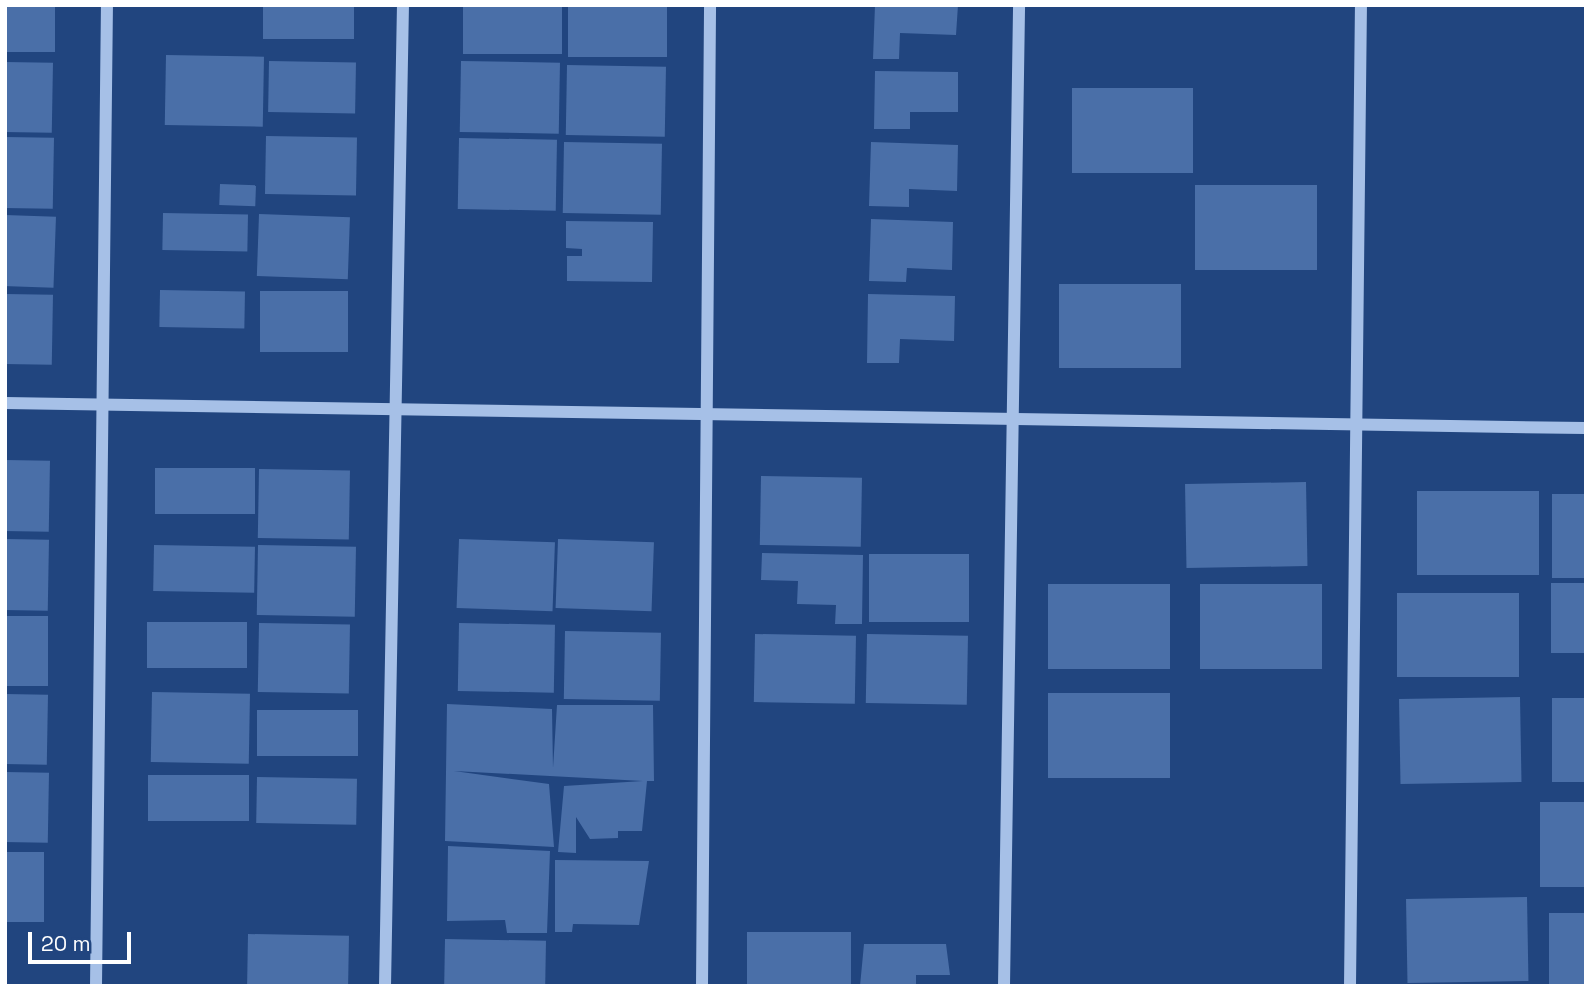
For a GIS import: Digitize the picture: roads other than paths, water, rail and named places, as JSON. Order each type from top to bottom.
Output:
[{"type":"street","points":[[96,986],[107,5]]},
{"type":"street","points":[[385,986],[403,5]]},
{"type":"street","points":[[702,986],[710,414],[710,5]]},
{"type":"street","points":[[1004,986],[1019,5]]},
{"type":"street","points":[[1350,986],[1361,5]]},
{"type":"street","points":[[5,403],[1586,428]]}]
